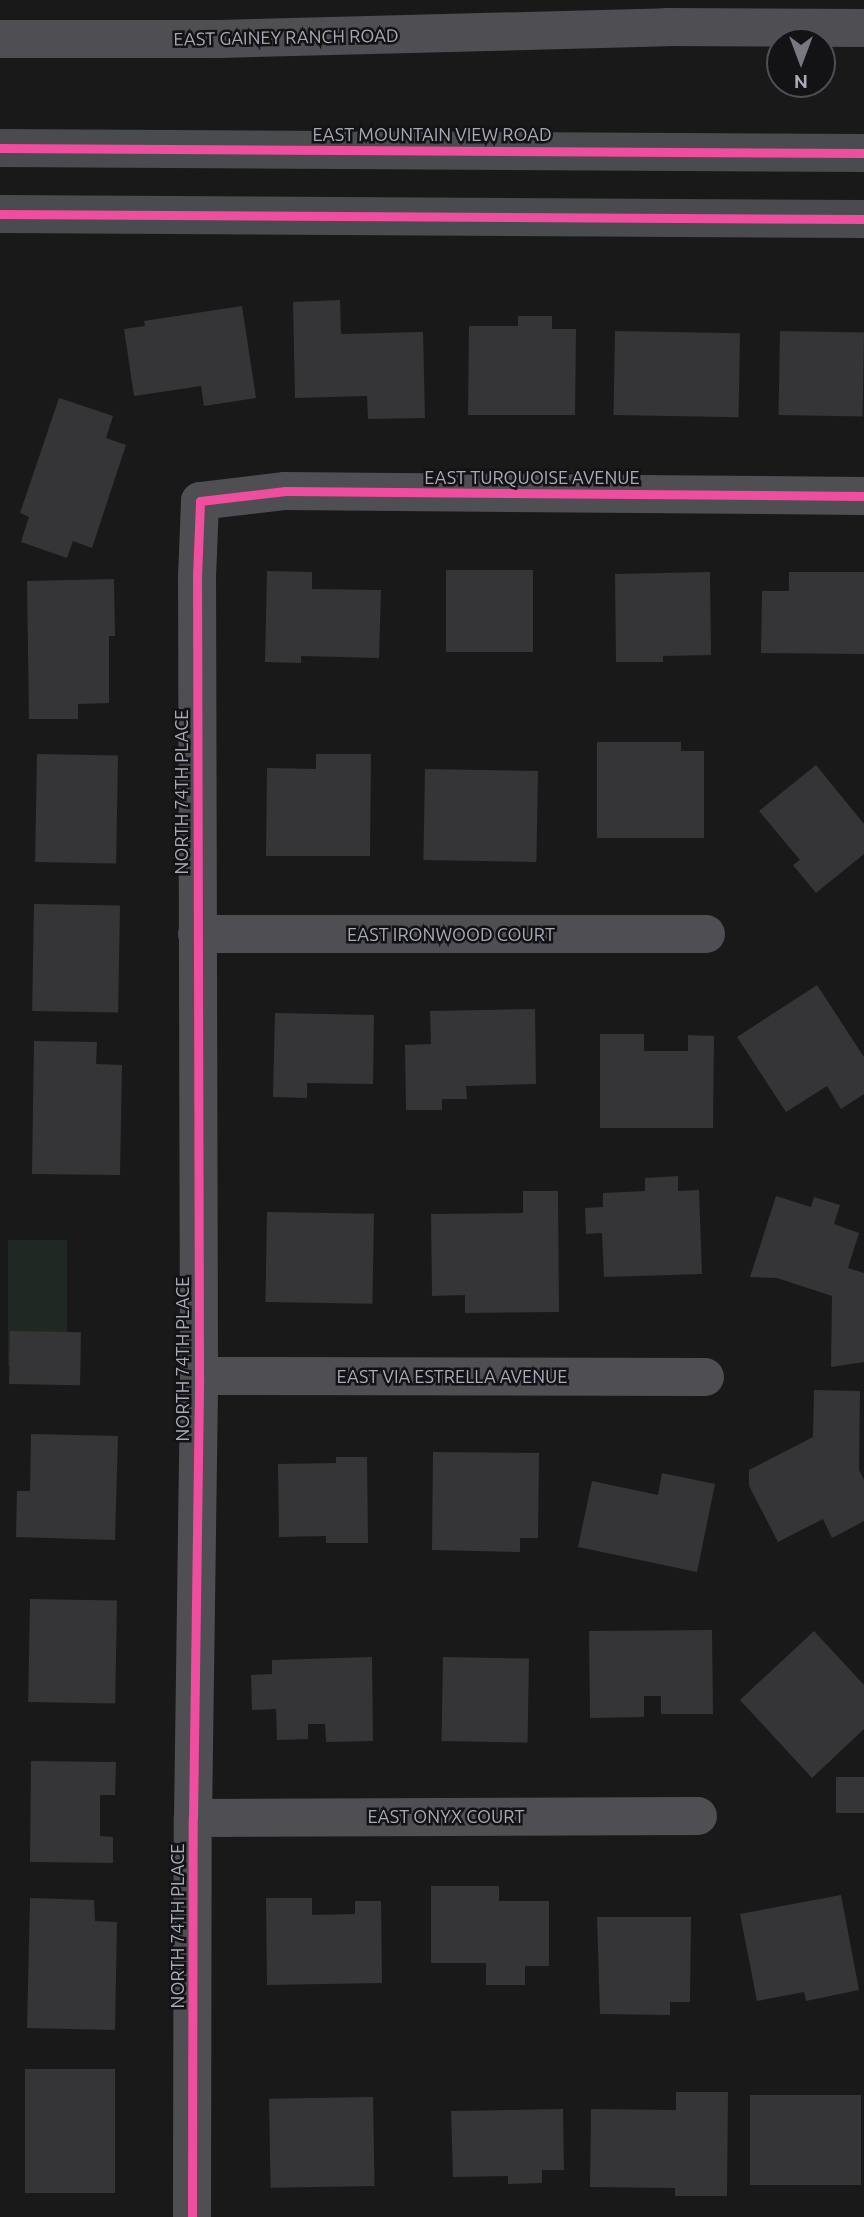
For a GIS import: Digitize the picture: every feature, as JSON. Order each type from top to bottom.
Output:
[{"type":"main road","name":"EAST MOUNTAIN VIEW ROAD","points":[[0,148],[864,153]]},
{"type":"main road","points":[[0,214],[864,219]]},
{"type":"street","name":"EAST GAINEY RANCH ROAD","points":[[0,39],[219,39],[573,15],[864,28]]},
{"type":"street","name":"EAST TURQUOISE AVENUE","points":[[200,501],[285,491],[864,496]]},
{"type":"street","name":"NORTH 74TH PLACE","points":[[192,2217],[193,1818],[199,1376],[197,577],[200,501]]},
{"type":"street","name":"EAST IRONWOOD COURT","points":[[197,934],[706,934]]},
{"type":"street","name":"EAST VIA ESTRELLA AVENUE","points":[[199,1376],[705,1377]]},
{"type":"street","name":"EAST ONYX COURT","points":[[193,1818],[698,1816]]},
{"type":"shaded area","points":[[8,1240],[67,1240],[67,1366],[8,1366]]},
{"type":"building","points":[[340,300],[341,334],[423,332],[425,418],[368,419],[367,396],[295,398],[293,302]]},
{"type":"building","points":[[242,306],[256,398],[204,406],[201,386],[134,396],[124,329],[145,326],[144,321]]},
{"type":"building","points":[[518,316],[552,316],[552,329],[576,329],[575,415],[468,415],[469,326],[518,326]]},
{"type":"building","points":[[615,331],[740,333],[739,417],[614,415]]},
{"type":"building","points":[[780,331],[864,332],[863,416],[779,415]]},
{"type":"building","points":[[59,398],[113,416],[106,438],[126,445],[92,548],[73,541],[67,558],[21,542],[29,517],[20,513]]},
{"type":"building","points":[[446,570],[533,570],[533,652],[446,652]]},
{"type":"building","points":[[267,571],[312,572],[312,589],[381,590],[379,658],[301,656],[301,663],[265,662]]},
{"type":"building","points":[[710,572],[711,655],[663,656],[663,662],[616,662],[615,574]]},
{"type":"building","points":[[789,572],[864,572],[864,654],[761,653],[762,591],[789,591]]},
{"type":"building","points":[[114,579],[115,636],[109,636],[109,703],[78,704],[78,719],[29,719],[27,581]]},
{"type":"building","points":[[597,742],[681,742],[681,751],[704,751],[704,838],[597,838]]},
{"type":"building","points":[[37,754],[118,755],[116,863],[35,862]]},
{"type":"building","points":[[316,754],[371,754],[370,856],[266,856],[267,768],[316,769]]},
{"type":"building","points":[[816,765],[864,824],[864,854],[816,893],[793,865],[800,860],[759,811]]},
{"type":"building","points":[[425,769],[538,771],[536,862],[423,860]]},
{"type":"building","points":[[34,904],[120,906],[118,1012],[32,1011]]},
{"type":"building","points":[[817,985],[864,1057],[864,1094],[841,1109],[827,1086],[786,1112],[737,1037]]},
{"type":"building","points":[[535,1009],[536,1084],[466,1086],[467,1099],[442,1099],[442,1110],[406,1110],[405,1045],[431,1044],[430,1011]]},
{"type":"building","points":[[275,1013],[374,1015],[373,1084],[307,1083],[307,1098],[273,1097]]},
{"type":"building","points":[[600,1034],[644,1034],[644,1051],[688,1051],[688,1035],[714,1036],[713,1128],[600,1128]]},
{"type":"building","points":[[34,1041],[97,1042],[96,1064],[122,1065],[120,1175],[32,1174]]},
{"type":"building","points":[[678,1176],[678,1191],[699,1190],[702,1274],[604,1277],[602,1233],[586,1234],[585,1208],[603,1207],[603,1193],[645,1191],[645,1178]]},
{"type":"building","points":[[523,1191],[558,1191],[559,1312],[465,1313],[465,1295],[432,1296],[431,1214],[523,1213]]},
{"type":"building","points":[[776,1196],[811,1207],[814,1197],[840,1205],[834,1224],[859,1233],[848,1268],[864,1273],[864,1362],[831,1367],[832,1296],[777,1278],[750,1277]]},
{"type":"building","points":[[267,1212],[374,1214],[372,1304],[265,1302]]},
{"type":"building","points":[[10,1331],[81,1332],[80,1385],[9,1384]]},
{"type":"building","points":[[814,1390],[860,1391],[859,1470],[864,1480],[864,1521],[832,1538],[823,1519],[778,1542],[749,1486],[749,1470],[813,1437]]},
{"type":"building","points":[[31,1434],[118,1436],[115,1540],[16,1537],[17,1491],[30,1491]]},
{"type":"building","points":[[433,1452],[539,1453],[538,1538],[520,1538],[520,1552],[432,1550]]},
{"type":"building","points":[[336,1457],[367,1457],[368,1543],[326,1543],[326,1536],[279,1537],[278,1464],[336,1463]]},
{"type":"building","points":[[662,1473],[715,1484],[697,1572],[578,1547],[592,1481],[658,1495]]},
{"type":"building","points":[[30,1599],[117,1601],[115,1704],[28,1702]]},
{"type":"building","points":[[712,1630],[713,1714],[661,1714],[661,1696],[644,1696],[644,1717],[590,1718],[589,1631]]},
{"type":"building","points":[[814,1631],[864,1685],[864,1729],[812,1778],[740,1700]]},
{"type":"building","points":[[372,1657],[373,1741],[326,1742],[325,1724],[308,1724],[308,1739],[277,1740],[276,1709],[252,1710],[251,1675],[272,1674],[272,1660]]},
{"type":"building","points":[[443,1657],[529,1659],[528,1742],[442,1741]]},
{"type":"building","points":[[31,1761],[116,1762],[115,1795],[100,1795],[100,1836],[113,1837],[113,1863],[30,1862]]},
{"type":"building","points":[[836,1777],[864,1777],[864,1813],[836,1813]]},
{"type":"building","points":[[431,1886],[499,1886],[499,1901],[549,1901],[549,1966],[525,1966],[525,1985],[486,1985],[486,1963],[431,1963]]},
{"type":"building","points":[[841,1895],[859,1990],[806,2001],[804,1992],[757,2001],[740,1914]]},
{"type":"building","points":[[30,1898],[94,1900],[95,1921],[117,1922],[115,2030],[27,2028]]},
{"type":"building","points":[[266,1898],[312,1898],[312,1915],[355,1914],[355,1901],[381,1901],[382,1983],[267,1985]]},
{"type":"building","points":[[597,1917],[691,1917],[690,2002],[670,2002],[670,2015],[600,2014]]},
{"type":"building","points":[[25,2069],[115,2069],[115,2193],[25,2193]]},
{"type":"building","points":[[676,2092],[728,2092],[727,2196],[675,2196],[675,2188],[590,2187],[591,2109],[676,2110]]},
{"type":"building","points":[[750,2095],[861,2095],[861,2185],[750,2185]]},
{"type":"building","points":[[373,2097],[375,2186],[271,2188],[269,2099]]},
{"type":"building","points":[[563,2109],[564,2170],[542,2170],[542,2183],[508,2184],[508,2176],[453,2177],[451,2111]]},
{"type":"cycle path","points":[[0,148],[864,153]]},
{"type":"cycle path","points":[[0,214],[864,219]]},
{"type":"cycle path","points":[[192,2217],[193,1818],[199,1376],[197,577],[200,501],[285,491],[864,496]]}]
